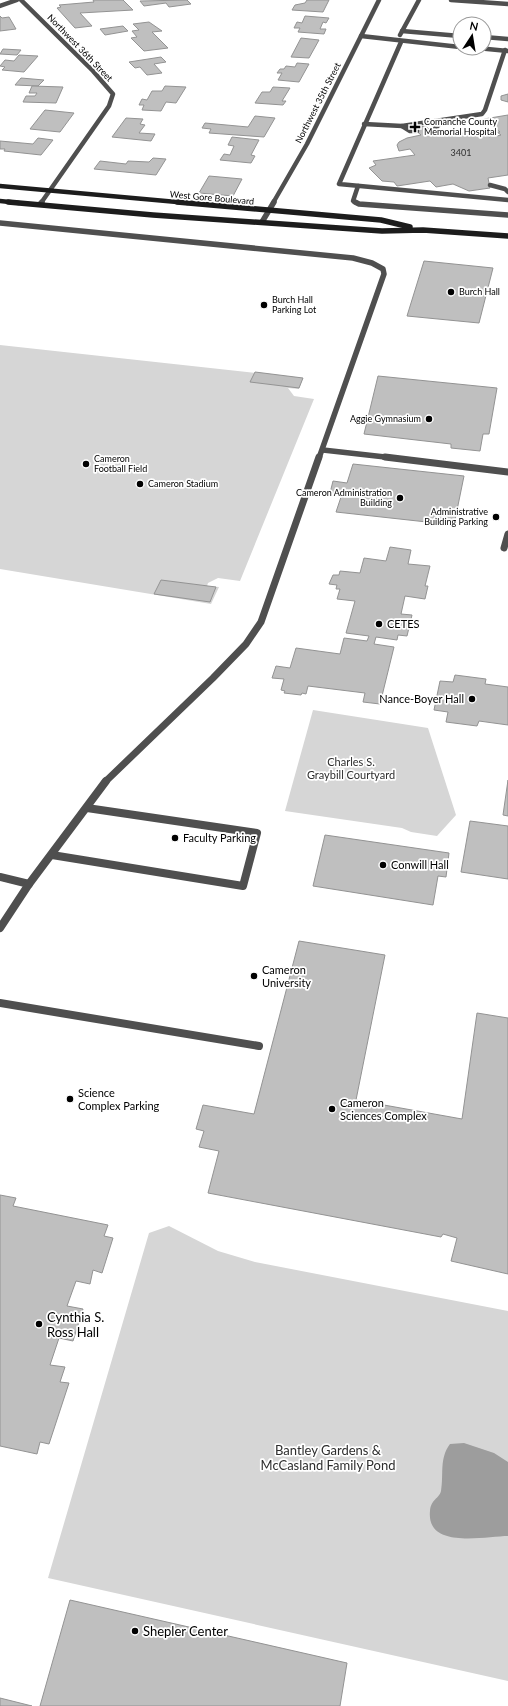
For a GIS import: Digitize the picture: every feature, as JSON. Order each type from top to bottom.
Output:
[{"type":"main road","name":"West Gore Boulevard","points":[[0,186],[381,220],[423,230]]},
{"type":"main road","name":"West Gore Boulevard","points":[[0,201],[153,215],[382,231],[423,230],[508,236]]},
{"type":"street","points":[[0,6],[17,0]]},
{"type":"street","name":"Northwest 36th Street","points":[[21,0],[93,71],[113,94],[110,106],[50,191]]},
{"type":"street","name":"Northwest 35th Street","points":[[262,222],[307,144],[379,0]]},
{"type":"street","points":[[419,0],[402,31],[340,184],[508,200]]},
{"type":"street","points":[[451,0],[508,4]]},
{"type":"street","points":[[402,31],[452,35]]},
{"type":"street","points":[[361,36],[452,46]]},
{"type":"street","points":[[492,38],[508,39]]},
{"type":"street","points":[[364,124],[402,126],[482,114],[485,110],[506,50],[492,49]]},
{"type":"street","points":[[430,130],[436,128],[442,121]]},
{"type":"street","points":[[402,126],[410,131],[417,131]]},
{"type":"street","points":[[490,185],[505,189],[508,192]]},
{"type":"street","points":[[358,186],[352,201],[359,204],[508,216]]},
{"type":"street","points":[[457,195],[463,188]]},
{"type":"street","points":[[40,204],[50,191]]},
{"type":"street","points":[[0,223],[353,258],[368,261],[383,269],[382,279],[323,450],[261,622],[256,630],[213,678],[104,783],[87,808],[29,884],[0,928]]},
{"type":"street","points":[[323,450],[508,472]]},
{"type":"street","points":[[504,548],[508,534]]},
{"type":"street","points":[[52,855],[243,886],[257,833],[87,808]]},
{"type":"street","points":[[0,877],[29,884]]},
{"type":"street","points":[[0,1003],[259,1046]]},
{"type":"green space","name":"Cameron Stadium","points":[[0,345],[303,378],[299,389],[288,388],[294,396],[314,399],[240,581],[218,578],[208,583],[207,586],[219,587],[211,604],[0,569]]},
{"type":"green space","name":"Charles S. Graybill Courtyard","points":[[313,710],[428,728],[456,815],[437,836],[411,832],[402,828],[285,811]]},
{"type":"green space","name":"Bantley Gardens & McCasland Family Pond","points":[[169,1226],[218,1251],[255,1262],[508,1311],[508,1681],[48,1578],[149,1233]]},
{"type":"shaded area","points":[[464,1443],[494,1453],[508,1462],[508,1536],[459,1538],[447,1536],[437,1531],[431,1523],[431,1507],[441,1491],[444,1455],[450,1444]]},
{"type":"building","points":[[93,0],[123,0],[133,10],[80,13],[92,26],[75,28],[57,8],[61,7],[59,5],[94,2]]},
{"type":"building","points":[[187,0],[191,4],[169,7],[166,3],[144,6],[140,1]]},
{"type":"building","points":[[307,0],[329,0],[323,12],[292,10],[295,5],[305,3]]},
{"type":"building","points":[[0,16],[2,18],[9,17],[16,29],[0,31]]},
{"type":"building","points":[[305,16],[329,18],[326,23],[323,22],[320,29],[326,29],[324,34],[298,32],[300,28],[294,28],[297,22],[302,23]]},
{"type":"building","points":[[149,22],[162,31],[152,32],[168,48],[144,51],[131,38],[137,37],[132,31],[139,30],[133,24]]},
{"type":"building","points":[[123,26],[128,31],[105,35],[100,29]]},
{"type":"building","points":[[301,38],[319,40],[309,58],[291,57]]},
{"type":"building","points":[[3,49],[21,50],[17,55],[0,54]]},
{"type":"building","points":[[19,55],[38,56],[24,72],[2,70],[5,67],[0,66],[5,60],[14,61]]},
{"type":"building","points":[[161,57],[166,62],[154,64],[162,73],[147,75],[140,67],[135,68],[129,62]]},
{"type":"building","points":[[297,63],[309,64],[299,82],[278,80],[282,73],[277,73],[280,69],[284,69],[286,66],[295,67]]},
{"type":"building","points":[[21,78],[44,80],[38,86],[15,85]]},
{"type":"building","points":[[32,86],[63,87],[56,103],[23,102],[26,96],[35,96],[37,93],[29,93]]},
{"type":"building","points":[[165,86],[186,87],[176,103],[166,102],[161,111],[142,110],[144,105],[139,105],[142,99],[147,100],[152,91],[162,91]]},
{"type":"building","points":[[273,87],[290,88],[282,101],[286,101],[283,105],[255,103],[262,92],[270,92]]},
{"type":"building","name":"Comanche County Memorial Hospital","points":[[508,94],[508,102],[501,100],[501,96]]},
{"type":"building","points":[[45,110],[74,113],[60,132],[30,129]]},
{"type":"building","name":"Comanche County Memorial Hospital","points":[[508,115],[508,175],[488,178],[490,188],[469,191],[453,184],[436,187],[430,181],[397,186],[394,182],[382,181],[369,168],[376,165],[373,161],[415,155],[410,149],[399,151],[397,145],[399,142],[407,138],[421,135],[413,128],[426,126],[433,133],[440,132],[442,135],[474,132],[477,135],[486,134],[489,137],[492,136],[489,133],[493,133],[497,136],[501,135],[497,132],[500,132],[484,119]]},
{"type":"building","points":[[255,116],[275,118],[264,137],[209,133],[211,129],[202,128],[205,123],[248,127]]},
{"type":"building","points":[[126,118],[143,119],[140,124],[145,125],[139,133],[155,134],[151,141],[112,137]]},
{"type":"building","points":[[232,137],[259,140],[251,155],[255,156],[251,163],[220,160],[224,154],[230,155],[234,146],[228,145]]},
{"type":"building","points":[[38,138],[53,140],[41,155],[4,151],[5,149],[0,149],[0,141],[33,144]]},
{"type":"building","points":[[153,158],[166,159],[156,175],[94,169],[100,161],[126,164],[128,161],[149,162]]},
{"type":"building","points":[[209,176],[242,179],[233,196],[199,193]]},
{"type":"building","name":"Burch Hall","points":[[424,261],[493,268],[479,323],[407,316]]},
{"type":"building","points":[[255,372],[303,378],[299,388],[250,382]]},
{"type":"building","name":"Aggie Gymnasium","points":[[378,376],[497,388],[489,434],[483,434],[480,451],[451,448],[451,444],[364,434]]},
{"type":"building","name":"Cameron Administration Building","points":[[353,464],[464,476],[454,525],[336,512],[342,494],[330,493],[333,481],[347,483]]},
{"type":"building","name":"CETES","points":[[390,547],[411,550],[408,564],[430,566],[425,586],[428,586],[425,599],[405,596],[401,614],[412,615],[407,636],[398,635],[397,640],[376,637],[374,644],[394,647],[380,704],[363,702],[365,693],[308,686],[306,694],[302,693],[301,695],[284,693],[285,691],[281,690],[284,679],[272,678],[276,666],[290,668],[296,648],[340,654],[344,638],[367,641],[369,636],[346,633],[355,601],[337,599],[340,589],[336,589],[337,585],[329,584],[333,575],[339,575],[340,571],[360,573],[364,558],[386,561]]},
{"type":"building","points":[[161,580],[216,587],[210,602],[154,594]]},
{"type":"building","name":"Nance-Boyer Hall","points":[[455,675],[486,679],[485,684],[508,687],[508,725],[479,721],[477,726],[446,722],[448,712],[434,710],[440,681],[453,682]]},
{"type":"building","points":[[508,780],[508,816],[503,815]]},
{"type":"building","points":[[470,821],[508,826],[508,879],[461,872]]},
{"type":"building","name":"Conwill Hall","points":[[325,835],[449,853],[446,877],[438,876],[433,905],[313,886]]},
{"type":"building","name":"Cameron Sciences Complex","points":[[299,941],[385,955],[356,1100],[462,1119],[477,1013],[508,1018],[508,1274],[451,1261],[457,1238],[443,1234],[441,1237],[208,1193],[219,1151],[199,1147],[204,1131],[196,1129],[203,1105],[254,1114]]},
{"type":"building","name":"Cynthia S. Ross Hall","points":[[0,1195],[16,1198],[13,1206],[108,1225],[104,1236],[113,1238],[102,1273],[93,1270],[90,1284],[76,1281],[67,1306],[83,1309],[73,1341],[59,1338],[50,1365],[65,1367],[60,1382],[69,1383],[49,1444],[40,1442],[37,1454],[0,1446]]},
{"type":"building","name":"Shepler Center","points":[[70,1600],[347,1663],[340,1706],[40,1706]]},
{"type":"building","points":[[0,1698],[32,1706],[0,1706]]},
{"type":"place","name":"Comanche County Memorial Hospital","points":[[415,127]]},
{"type":"place","name":"Burch Hall","points":[[451,292]]},
{"type":"place","name":"Burch Hall Parking Lot","points":[[264,305]]},
{"type":"place","name":"Aggie Gymnasium","points":[[429,419]]},
{"type":"place","name":"Cameron Football Field","points":[[86,464]]},
{"type":"place","name":"Cameron Stadium","points":[[140,484]]},
{"type":"place","name":"Cameron Administration Building","points":[[400,498]]},
{"type":"place","name":"Administrative Building Parking","points":[[496,517]]},
{"type":"place","name":"CETES","points":[[379,624]]},
{"type":"place","name":"Nance-Boyer Hall","points":[[472,699]]},
{"type":"place","name":"Faculty Parking","points":[[175,838]]},
{"type":"place","name":"Conwill Hall","points":[[383,865]]},
{"type":"place","name":"Cameron University","points":[[254,976]]},
{"type":"place","name":"Science Complex Parking","points":[[70,1099]]},
{"type":"place","name":"Cameron Sciences Complex","points":[[332,1109]]},
{"type":"place","name":"Cynthia S. Ross Hall","points":[[39,1324]]},
{"type":"place","name":"Shepler Center","points":[[135,1631]]}]
